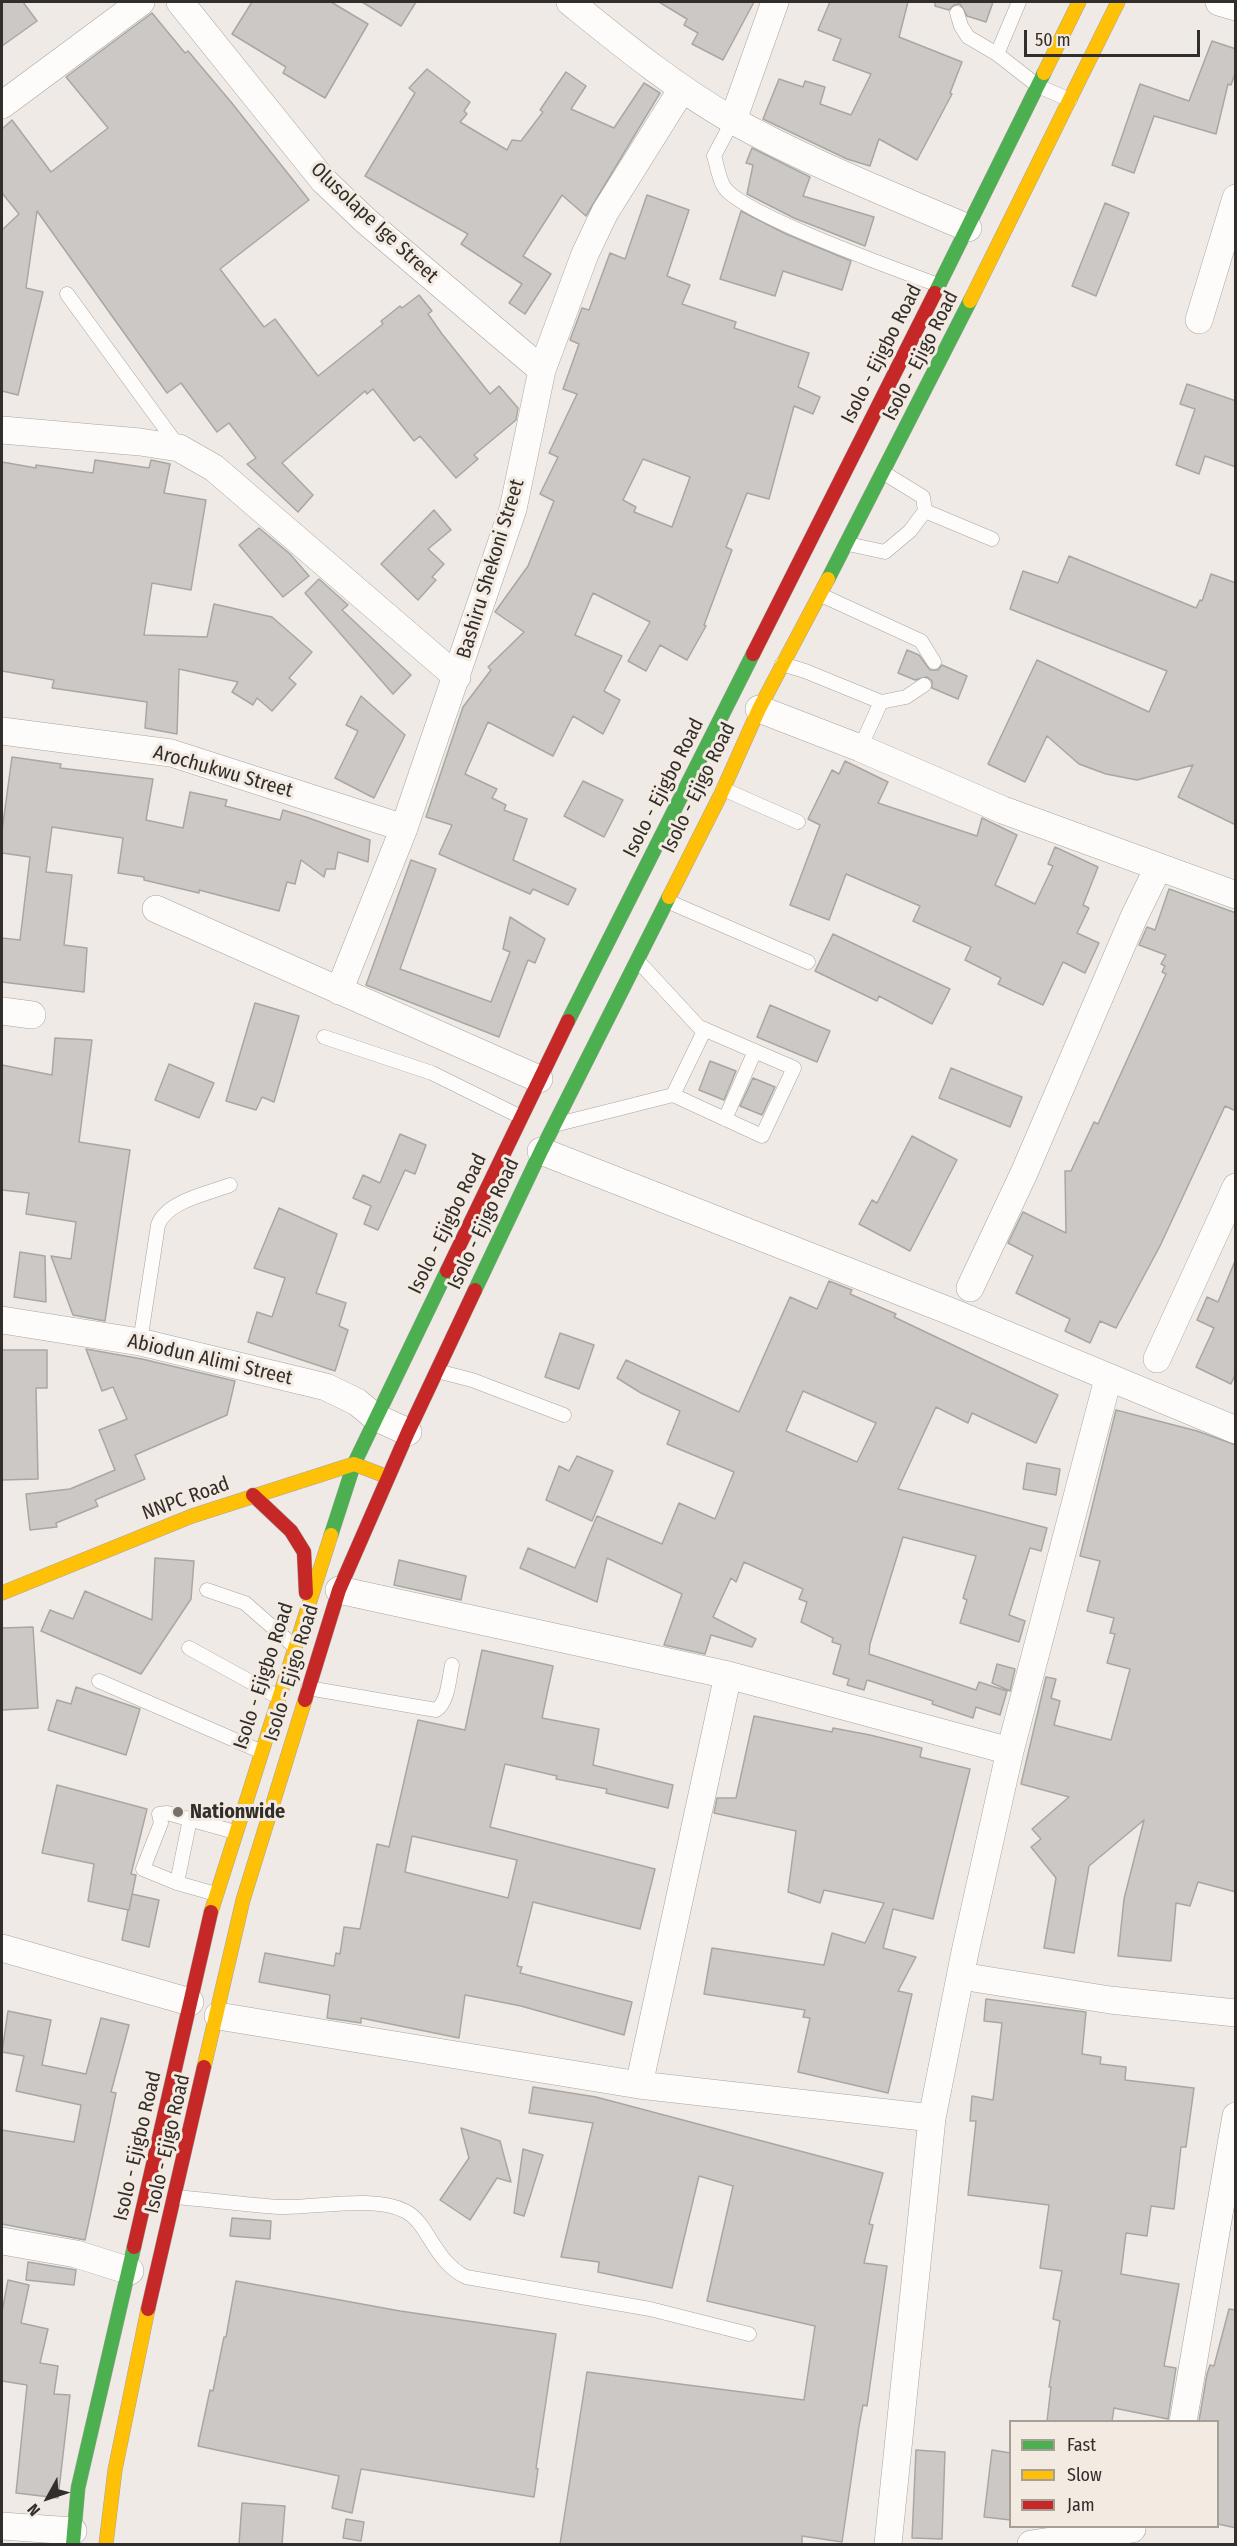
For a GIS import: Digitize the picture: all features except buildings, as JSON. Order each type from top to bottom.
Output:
[{"type":"main road","name":"Isolo - Ejigo Road","points":[[106,2544],[115,2470],[133,2374],[176,2197],[243,1900],[339,1590],[408,1432],[553,1126],[723,789],[759,709],[848,544],[1070,100],[1089,7],[1118,2]]},
{"type":"main road","name":"Isolo - Ejigbo Road","points":[[73,2538],[81,2477],[215,1893],[237,1833],[260,1751],[354,1464],[539,1079],[1038,86],[1089,7]]},
{"type":"main road","points":[[354,1464],[388,1477]]},
{"type":"main road","name":"NNPC Road","points":[[2,1593],[192,1516],[354,1464]]},
{"type":"main road","points":[[253,1495],[291,1530],[304,1552],[307,1605]]},
{"type":"street","points":[[2,105],[141,2]]},
{"type":"street","name":"Olusolape Ige Street","points":[[180,2],[323,180],[366,221],[542,370]]},
{"type":"street","points":[[570,2],[682,89],[733,120],[830,169],[968,228]]},
{"type":"street","points":[[733,120],[775,2]]},
{"type":"street","points":[[1219,2],[1236,7]]},
{"type":"street","name":"Bashiru Shekoni Street","points":[[339,991],[405,828],[457,677],[513,509],[542,370],[585,254],[605,212],[682,89]]},
{"type":"street","points":[[1199,320],[1236,198]]},
{"type":"street","points":[[2,430],[140,442],[179,448],[214,468],[457,677]]},
{"type":"street","points":[[759,709],[860,748],[1003,810],[1236,895]]},
{"type":"street","name":"Arochukwu Street","points":[[2,731],[171,753],[405,828]]},
{"type":"street","points":[[970,1288],[1024,1173],[1134,917],[1158,868]]},
{"type":"street","points":[[156,909],[539,1079]]},
{"type":"street","points":[[2,1011],[32,1015]]},
{"type":"street","points":[[541,1151],[952,1312],[1108,1379],[1236,1430]]},
{"type":"street","points":[[1157,1359],[1236,1186]]},
{"type":"street","name":"Abiodun Alimi Street","points":[[2,1320],[140,1342],[326,1387],[357,1402],[375,1417],[408,1432]]},
{"type":"street","points":[[888,2544],[932,2118],[1010,1751],[1108,1379]]},
{"type":"street","points":[[339,1590],[728,1675],[1010,1751]]},
{"type":"street","points":[[639,2085],[728,1675]]},
{"type":"street","points":[[2,1948],[190,2002]]},
{"type":"street","points":[[961,1976],[1110,2000],[1236,2013]]},
{"type":"street","points":[[218,2016],[639,2085],[932,2118]]},
{"type":"street","points":[[1183,2420],[1236,2116]]},
{"type":"street","points":[[2,2241],[76,2254],[130,2271]]},
{"type":"street","points":[[2,2526],[73,2538]]},
{"type":"street","points":[[1030,2544],[1132,2533]]},
{"type":"lane","points":[[997,54],[1019,2]]},
{"type":"lane","points":[[957,13],[968,37],[997,54],[1038,86],[1070,100]]},
{"type":"lane","points":[[733,120],[714,156],[724,186],[737,199],[773,219],[938,285]]},
{"type":"lane","points":[[67,294],[179,448]]},
{"type":"lane","points":[[848,544],[885,552],[910,531],[925,511],[923,497],[884,473]]},
{"type":"lane","points":[[925,511],[992,539]]},
{"type":"lane","points":[[821,595],[921,641],[934,662]]},
{"type":"lane","points":[[782,664],[805,670],[881,702],[906,697],[924,685]]},
{"type":"lane","points":[[860,748],[881,702]]},
{"type":"lane","points":[[723,789],[798,822]]},
{"type":"lane","points":[[665,901],[808,962]]},
{"type":"lane","points":[[553,1126],[673,1095],[762,1136],[794,1068],[699,1027],[637,959]]},
{"type":"lane","points":[[673,1095],[705,1029]]},
{"type":"lane","points":[[324,1037],[432,1073],[521,1117]]},
{"type":"lane","points":[[725,1119],[755,1051]]},
{"type":"lane","points":[[140,1342],[162,1215],[171,1208],[230,1185]]},
{"type":"lane","points":[[437,1371],[472,1380],[564,1415]]},
{"type":"lane","points":[[207,1590],[230,1596],[245,1604],[294,1646]]},
{"type":"lane","points":[[189,1648],[278,1696]]},
{"type":"lane","points":[[308,1688],[436,1710],[441,1707],[444,1699],[452,1665]]},
{"type":"lane","points":[[99,1681],[260,1751]]},
{"type":"lane","points":[[237,1833],[167,1813],[159,1814],[161,1823],[143,1869],[177,1883],[243,1900]]},
{"type":"lane","points":[[177,1883],[190,1819]]},
{"type":"lane","points":[[176,2197],[282,2206],[364,2204],[401,2209],[415,2219],[445,2264],[466,2277],[650,2309],[749,2334]]},
{"type":"traffic: fast","points":[[935,293],[1044,73]]},
{"type":"traffic: fast","points":[[828,579],[970,301]]},
{"type":"traffic: fast","points":[[568,1021],[753,654]]},
{"type":"traffic: fast","points":[[475,1290],[541,1151],[669,897]]},
{"type":"traffic: fast","points":[[331,1535],[354,1464],[447,1271]]},
{"type":"traffic: fast","points":[[73,2544],[78,2488],[134,2247]]},
{"type":"traffic: slow","points":[[1044,73],[1079,2]]},
{"type":"traffic: slow","points":[[970,301],[1118,2]]},
{"type":"traffic: slow","points":[[669,897],[721,794],[759,709],[828,579]]},
{"type":"traffic: slow","points":[[2,1593],[192,1516],[354,1464],[388,1477]]},
{"type":"traffic: slow","points":[[211,1912],[331,1535]]},
{"type":"traffic: slow","points":[[204,2067],[243,1900],[305,1700]]},
{"type":"traffic: slow","points":[[106,2544],[115,2470],[148,2309]]},
{"type":"traffic: jam","points":[[753,654],[935,293]]},
{"type":"traffic: jam","points":[[447,1271],[568,1021]]},
{"type":"traffic: jam","points":[[305,1700],[339,1590],[408,1432],[475,1290]]},
{"type":"traffic: jam","points":[[253,1495],[291,1531],[304,1552],[306,1593]]},
{"type":"traffic: jam","points":[[134,2247],[211,1912]]},
{"type":"traffic: jam","points":[[148,2309],[204,2067]]},
{"type":"place","name":"Nationwide","points":[[178,1812]]}]
